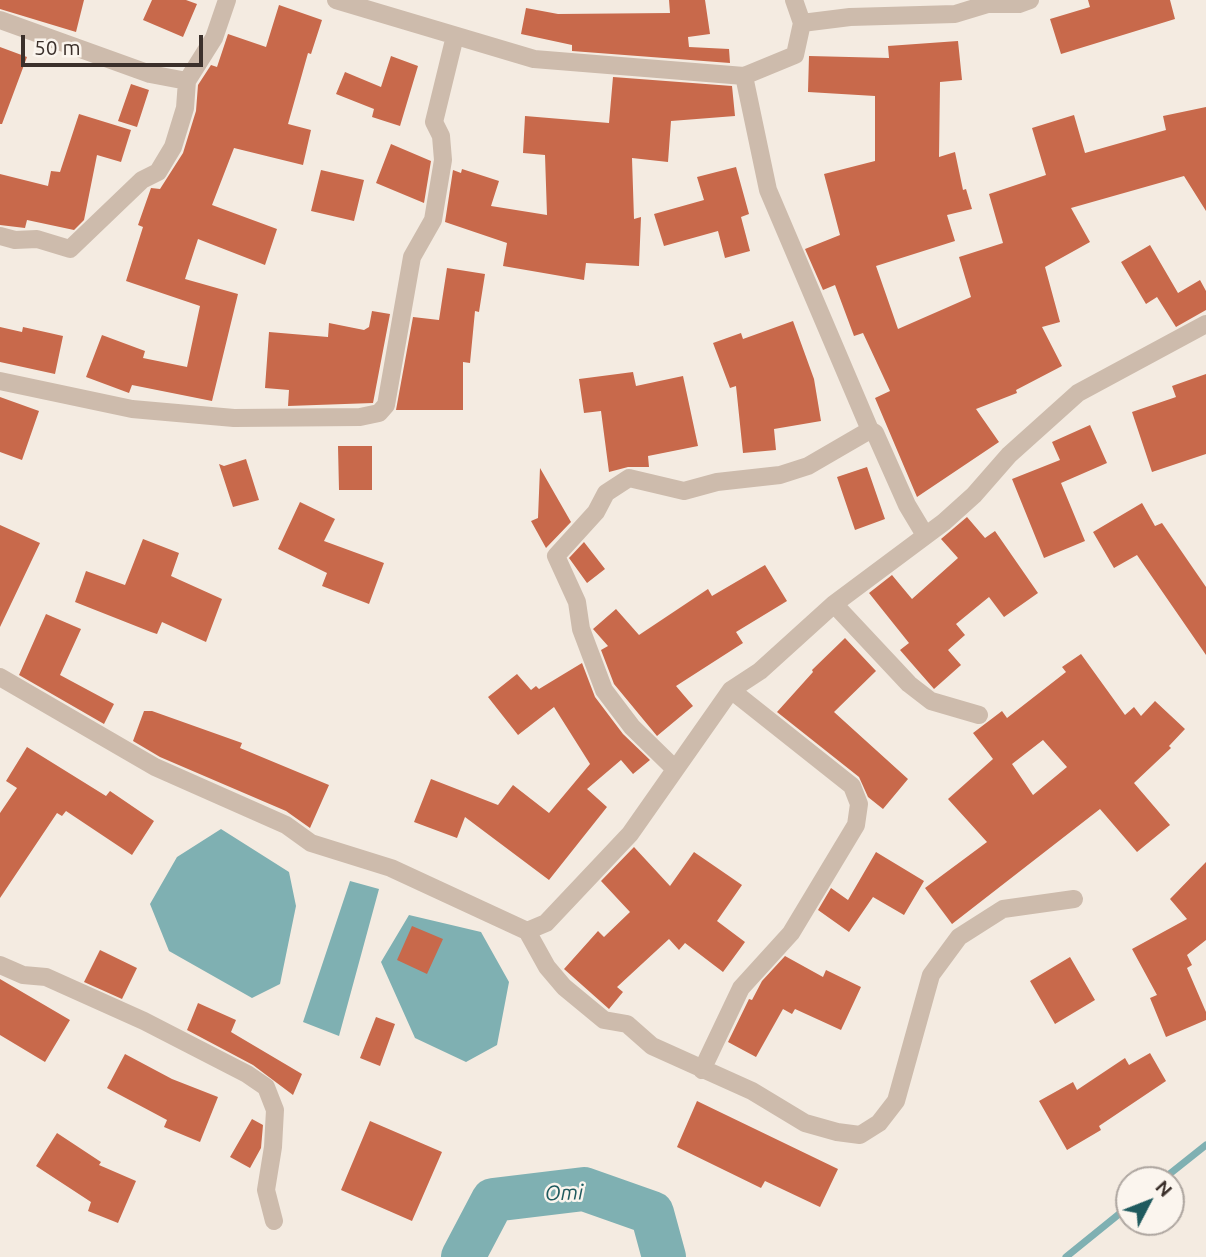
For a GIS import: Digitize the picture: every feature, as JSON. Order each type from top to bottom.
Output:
[{"type":"street","points":[[0,236],[15,240],[37,239],[70,249],[142,180],[158,172],[173,147],[185,108],[187,82],[214,38],[226,0]]},
{"type":"street","points":[[336,0],[534,59],[744,76],[795,55],[802,23],[794,0]]},
{"type":"street","points":[[802,23],[850,17],[956,14],[988,4],[1019,4],[1030,0]]},
{"type":"street","points":[[0,20],[150,74],[187,82]]},
{"type":"street","points":[[0,382],[132,409],[234,418],[360,417],[379,413],[386,405],[412,257],[433,220],[443,160],[441,136],[434,122],[455,36]]},
{"type":"street","points":[[744,76],[768,190],[870,430],[876,433],[907,505],[925,536]]},
{"type":"street","points":[[527,931],[546,923],[630,834],[731,690],[760,671],[834,604],[925,536],[974,495],[1009,454],[1078,393],[1206,324]]},
{"type":"street","points":[[675,769],[632,727],[604,690],[582,629],[577,602],[556,556],[596,513],[606,493],[629,478],[684,491],[717,482],[780,475],[808,466],[870,430]]},
{"type":"street","points":[[834,604],[909,684],[930,701],[979,715]]},
{"type":"street","points":[[0,677],[155,767],[286,825],[311,843],[391,869],[527,931],[547,967],[584,1006],[604,1020],[627,1024],[652,1046],[752,1090],[805,1123],[837,1132],[860,1135],[879,1123],[896,1101],[931,975],[958,937],[1003,909],[1074,899]]},
{"type":"street","points":[[702,1070],[741,988],[791,933],[856,825],[859,804],[852,786],[731,690]]},
{"type":"street","points":[[0,965],[23,975],[46,977],[119,1010],[247,1074],[266,1087],[275,1110],[273,1147],[266,1190],[274,1221]]},
{"type":"water","points":[[221,829],[289,872],[296,906],[280,984],[252,998],[169,951],[150,904],[177,857]]},
{"type":"water","points":[[350,881],[379,889],[339,1036],[303,1022]]},
{"type":"water","points":[[409,915],[481,932],[509,982],[497,1045],[466,1062],[415,1038],[381,962]]},
{"type":"building","points":[[0,0],[84,0],[76,32],[0,9]]},
{"type":"building","points":[[152,0],[186,0],[197,4],[183,37],[143,20]]},
{"type":"building","points":[[669,0],[705,0],[710,34],[688,37],[689,47],[729,49],[730,63],[572,51],[572,45],[521,34],[526,8],[558,14],[670,13]]},
{"type":"building","points":[[1088,0],[1170,0],[1175,19],[1061,54],[1050,19],[1090,7]]},
{"type":"building","points":[[279,5],[322,20],[311,54],[308,53],[288,124],[311,130],[303,165],[234,148],[212,205],[277,229],[265,265],[198,239],[185,279],[238,294],[212,401],[132,385],[129,393],[86,377],[102,335],[145,351],[143,358],[187,367],[200,306],[126,281],[143,227],[138,225],[151,188],[160,189],[183,153],[196,111],[198,85],[211,65],[217,67],[228,34],[266,47]]},
{"type":"building","points":[[958,41],[962,80],[940,82],[939,157],[955,152],[963,190],[966,189],[972,209],[947,215],[955,241],[876,266],[898,329],[971,297],[959,257],[1003,243],[989,194],[1046,175],[1032,128],[1074,115],[1085,153],[1166,130],[1163,116],[1206,107],[1206,211],[1184,176],[1071,208],[1090,242],[1045,267],[1060,322],[1042,327],[1062,366],[1016,390],[1017,393],[976,409],[999,442],[917,497],[875,398],[890,391],[863,333],[854,336],[835,285],[823,290],[805,249],[840,235],[824,174],[875,161],[875,96],[808,92],[809,56],[889,58],[888,46]]},
{"type":"building","points":[[0,47],[27,57],[2,124],[0,124]]},
{"type":"building","points":[[391,56],[418,66],[400,126],[372,117],[374,109],[336,94],[345,72],[381,87]]},
{"type":"building","points":[[613,77],[732,86],[735,116],[671,121],[668,162],[632,158],[634,219],[641,217],[639,266],[586,263],[584,280],[503,266],[507,243],[445,222],[453,170],[461,173],[462,169],[499,181],[491,206],[547,215],[545,155],[523,153],[525,116],[609,123]]},
{"type":"building","points":[[131,84],[149,90],[137,127],[118,121]]},
{"type":"building","points":[[79,114],[131,130],[121,162],[97,155],[84,220],[74,230],[27,220],[25,228],[0,225],[0,174],[48,186],[51,171],[60,172]]},
{"type":"building","points":[[391,144],[431,161],[424,203],[376,183]]},
{"type":"building","points":[[736,167],[749,214],[741,217],[750,251],[725,258],[718,231],[664,246],[654,214],[704,200],[697,177]]},
{"type":"building","points":[[321,170],[364,180],[354,221],[311,211]]},
{"type":"building","points":[[1150,245],[1178,293],[1200,280],[1206,291],[1206,310],[1176,327],[1157,297],[1146,304],[1121,262]]},
{"type":"building","points":[[447,268],[485,274],[479,312],[475,311],[470,363],[463,362],[463,410],[396,410],[413,317],[439,320]]},
{"type":"building","points":[[372,311],[390,314],[373,403],[288,406],[289,390],[265,388],[269,332],[328,337],[329,323],[364,330],[369,327]]},
{"type":"building","points":[[793,321],[814,379],[821,421],[774,429],[776,450],[743,453],[736,386],[730,388],[713,343],[741,333],[743,339]]},
{"type":"building","points":[[0,327],[22,332],[23,327],[63,336],[55,374],[0,362]]},
{"type":"building","points":[[633,372],[636,386],[683,376],[698,446],[648,456],[649,467],[628,467],[609,472],[601,411],[584,413],[579,379]]},
{"type":"building","points":[[1206,374],[1206,454],[1152,472],[1132,412],[1176,397],[1172,386]]},
{"type":"building","points":[[0,397],[39,411],[22,460],[0,452]]},
{"type":"building","points":[[1090,425],[1107,463],[1061,483],[1085,541],[1044,558],[1012,479],[1060,460],[1052,442]]},
{"type":"building","points":[[338,446],[372,446],[372,490],[339,490]]},
{"type":"building","points":[[246,459],[259,500],[233,507],[219,464],[224,466]]},
{"type":"building","points":[[867,467],[885,519],[855,530],[837,477]]},
{"type":"building","points":[[540,468],[571,522],[546,548],[531,521],[538,518]]},
{"type":"building","points":[[300,502],[335,519],[324,541],[384,563],[369,604],[322,586],[327,573],[278,549]]},
{"type":"building","points":[[1142,503],[1155,526],[1162,523],[1206,587],[1206,655],[1137,555],[1114,568],[1093,532]]},
{"type":"building","points":[[967,517],[985,538],[995,531],[1038,593],[1004,617],[989,597],[956,624],[965,635],[948,650],[961,665],[934,689],[900,650],[909,643],[869,593],[892,575],[912,599],[958,558],[941,539]]},
{"type":"building","points":[[0,525],[40,543],[0,627]]},
{"type":"building","points":[[143,539],[179,553],[171,576],[222,599],[206,642],[162,622],[157,634],[75,602],[86,571],[125,585]]},
{"type":"building","points":[[584,542],[605,569],[587,583],[569,558]]},
{"type":"building","points":[[765,565],[787,601],[736,632],[743,643],[676,686],[693,706],[657,736],[614,684],[601,650],[608,646],[593,629],[616,609],[639,635],[708,589],[712,596]]},
{"type":"building","points":[[46,614],[81,629],[60,675],[114,704],[104,724],[19,675]]},
{"type":"building","points":[[845,638],[876,671],[834,712],[908,779],[883,809],[868,797],[859,777],[777,712],[812,670]]},
{"type":"building","points":[[1081,654],[1125,715],[1134,707],[1141,716],[1155,701],[1185,729],[1169,746],[1171,748],[1134,783],[1170,825],[1137,852],[1100,809],[952,924],[925,888],[987,842],[948,799],[993,759],[973,733],[1002,711],[1007,718],[1066,672],[1062,667]],"holes":[[[1043,740],[1067,767],[1033,795],[1012,764]]]},
{"type":"building","points":[[582,663],[595,697],[623,734],[650,760],[633,774],[621,760],[587,789],[607,807],[549,880],[465,817],[457,838],[414,822],[431,779],[498,805],[513,785],[549,813],[590,764],[554,707],[518,735],[488,697],[517,674],[531,690],[536,686],[539,689]]},
{"type":"building","points":[[144,711],[152,711],[242,743],[240,748],[329,785],[310,828],[286,811],[160,757],[133,741]]},
{"type":"building","points":[[27,747],[106,796],[110,791],[154,821],[132,855],[66,811],[62,816],[57,813],[0,898],[0,813],[17,788],[6,781]]},
{"type":"building","points":[[634,847],[670,886],[694,852],[742,885],[717,921],[745,942],[723,972],[685,943],[679,950],[669,939],[617,987],[623,992],[609,1009],[564,969],[598,931],[604,937],[630,912],[601,881]]},
{"type":"building","points":[[876,852],[924,881],[904,915],[873,897],[849,932],[818,910],[831,888],[848,900]]},
{"type":"building","points":[[1206,862],[1206,940],[1187,955],[1192,965],[1187,968],[1206,1012],[1206,1020],[1166,1037],[1150,998],[1157,995],[1132,949],[1187,919],[1170,899]]},
{"type":"building","points":[[412,926],[443,939],[427,974],[397,960]]},
{"type":"building","points":[[100,950],[137,968],[122,999],[84,982]]},
{"type":"building","points":[[785,956],[823,977],[826,970],[861,987],[841,1030],[795,1009],[792,1014],[783,1009],[756,1057],[728,1042],[749,999],[752,1000],[762,981]]},
{"type":"building","points":[[1070,957],[1095,1000],[1055,1024],[1030,981]]},
{"type":"building","points":[[0,979],[70,1020],[45,1062],[0,1035]]},
{"type":"building","points":[[198,1003],[236,1020],[231,1032],[302,1074],[293,1095],[253,1065],[187,1030]]},
{"type":"building","points":[[376,1017],[395,1024],[380,1066],[360,1058]]},
{"type":"building","points":[[1150,1053],[1166,1081],[1099,1126],[1101,1130],[1067,1150],[1039,1101],[1073,1082],[1077,1090],[1125,1058],[1129,1065]]},
{"type":"building","points":[[125,1054],[172,1079],[218,1097],[200,1142],[164,1127],[167,1120],[107,1088]]},
{"type":"building","points":[[697,1101],[838,1169],[820,1207],[765,1181],[761,1188],[677,1147]]},
{"type":"building","points":[[252,1119],[263,1125],[261,1148],[250,1168],[230,1157]]},
{"type":"building","points":[[370,1121],[442,1152],[412,1221],[341,1190]]},
{"type":"building","points":[[57,1133],[101,1162],[99,1165],[136,1181],[118,1223],[88,1211],[91,1202],[36,1166]]},
{"type":"waterway","points":[[1180,1166],[1206,1145]]},
{"type":"waterway","name":"Omi","points":[[463,1257],[493,1200],[584,1189],[652,1213],[664,1257]]},
{"type":"waterway","points":[[1066,1257],[1115,1217]]}]
